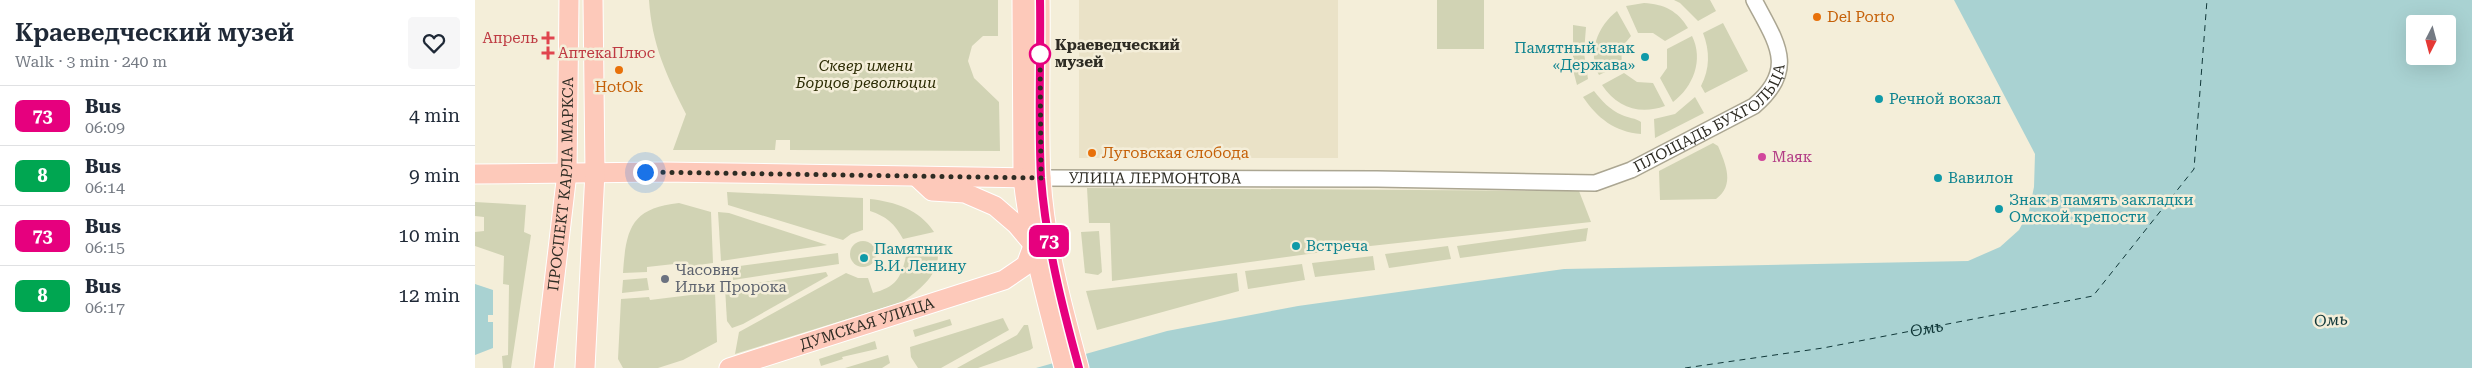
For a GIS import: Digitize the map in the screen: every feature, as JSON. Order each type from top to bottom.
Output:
[{"type":"main road","name":"ПРОСПЕКТ КАРЛА МАРКСА","points":[[544,368],[567,173],[569,0]]},
{"type":"main road","name":"ПРОСПЕКТ КАРЛА МАРКСА","points":[[585,368],[595,172],[593,0]]},
{"type":"main road","points":[[1022,0],[1032,178],[1033,246],[1045,295],[1057,315],[1079,368]]},
{"type":"main road","points":[[1040,0],[1032,178],[1049,240],[1064,368]]},
{"type":"main road","name":"УЛИЦА ЛЕРМОНТОВА","points":[[475,174],[595,172],[1032,178]]},
{"type":"main road","points":[[917,177],[932,191],[965,193],[995,206],[1017,224],[1033,246]]},
{"type":"main road","points":[[1004,280],[1026,265],[1033,246]]},
{"type":"main road","points":[[1004,280],[1029,282],[1045,295]]},
{"type":"main road","name":"ДУМСКАЯ УЛИЦА","points":[[729,368],[1004,280]]},
{"type":"street","name":"ПЛОЩАДЬ БУХГОЛЬЦА","points":[[1595,183],[1631,170],[1754,106],[1770,93],[1778,80],[1780,62],[1775,42],[1754,0]]},
{"type":"street","name":"УЛИЦА ЛЕРМОНТОВА","points":[[1032,178],[1377,179],[1595,183]]},
{"type":"shaded area","points":[[1079,0],[1338,0],[1338,158],[1079,158]]},
{"type":"green space","name":"Сквер имени Борцов революции","points":[[649,0],[998,0],[998,36],[983,36],[972,46],[968,61],[974,78],[999,102],[1000,151],[790,150],[790,140],[776,140],[775,150],[673,150],[686,114],[661,59],[653,31]]},
{"type":"green space","points":[[1437,0],[1484,0],[1484,49],[1437,49]]},
{"type":"green space","points":[[1674,0],[1710,0],[1716,11],[1698,21],[1680,3]]},
{"type":"green space","points":[[1644,3],[1658,5],[1670,10],[1680,17],[1688,28],[1665,41],[1653,33],[1638,33],[1626,6]]},
{"type":"green space","points":[[1617,11],[1631,36],[1621,48],[1622,64],[1599,75],[1594,57],[1596,40],[1604,24]]},
{"type":"green space","points":[[1723,23],[1748,71],[1705,93],[1701,86],[1706,73],[1708,53],[1703,33]]},
{"type":"green space","points":[[1573,25],[1586,27],[1584,53],[1588,79],[1577,85],[1573,70]]},
{"type":"green space","points":[[1692,36],[1697,54],[1695,72],[1686,89],[1673,102],[1660,78],[1667,68],[1667,49]]},
{"type":"green space","points":[[1624,73],[1637,82],[1653,83],[1665,106],[1647,110],[1630,108],[1615,99],[1602,85]]},
{"type":"green space","points":[[1594,91],[1614,111],[1641,122],[1641,134],[1632,133],[1607,123],[1588,105],[1583,97]]},
{"type":"green space","points":[[1695,97],[1704,113],[1655,138],[1654,119],[1675,114]]},
{"type":"green space","points":[[1713,143],[1718,146],[1726,167],[1727,181],[1722,193],[1716,199],[1660,200],[1659,171]]},
{"type":"green space","points":[[1087,188],[1579,191],[1591,222],[1352,248],[1112,281],[1110,223],[1089,223]]},
{"type":"green space","points":[[727,192],[863,198],[863,230],[851,234],[843,240],[728,205]]},
{"type":"green space","points":[[870,199],[888,202],[914,212],[934,232],[903,239],[889,221],[881,215],[870,211]]},
{"type":"green space","points":[[475,202],[526,205],[524,232],[531,235],[511,368],[503,368],[502,356],[508,355],[509,285],[503,284],[504,256],[475,246],[475,232],[484,231],[484,217],[475,216]]},
{"type":"green space","points":[[679,203],[711,212],[713,263],[684,267],[683,263],[647,267],[647,272],[623,273],[626,244],[634,223],[650,210]]},
{"type":"green space","points":[[718,212],[729,213],[827,245],[721,261]]},
{"type":"green space","points":[[1588,228],[1586,241],[1460,258],[1457,246]]},
{"type":"green space","points":[[1099,231],[1102,272],[1098,275],[1085,273],[1081,232]]},
{"type":"green space","points":[[863,241],[872,245],[876,254],[872,263],[863,267],[854,263],[850,254],[854,245]]},
{"type":"green space","points":[[1448,246],[1451,259],[1389,268],[1385,254]]},
{"type":"green space","points":[[838,253],[839,264],[733,280],[732,267]]},
{"type":"green space","points":[[906,256],[938,256],[937,264],[926,283],[902,302],[735,354],[739,332],[846,273],[858,278],[868,278],[873,293],[887,288],[896,281],[902,271]]},
{"type":"green space","points":[[1373,256],[1375,270],[1315,277],[1312,263]]},
{"type":"green space","points":[[1302,264],[1305,280],[1248,289],[1245,271]]},
{"type":"green space","points":[[826,272],[828,276],[743,324],[732,328],[727,321],[725,288]]},
{"type":"green space","points":[[1237,273],[1239,291],[1097,330],[1086,291]]},
{"type":"green space","points":[[647,278],[649,290],[622,293],[623,280]]},
{"type":"green space","points":[[715,292],[717,342],[683,360],[658,368],[623,368],[618,359],[621,299],[649,297],[650,300]]},
{"type":"green space","points":[[1003,318],[1009,330],[941,368],[918,368],[911,357],[910,347]]},
{"type":"green space","points":[[950,319],[952,325],[915,337],[913,330]]},
{"type":"green space","points":[[1024,325],[1028,325],[1033,348],[1030,350],[978,368],[957,368],[1017,335]]},
{"type":"green space","points":[[875,341],[877,349],[842,357],[843,359],[821,366],[819,359]]},
{"type":"green space","points":[[888,355],[890,363],[882,368],[845,368]]},
{"type":"water","name":"Омь","points":[[1954,0],[2472,0],[2472,368],[1036,368],[1167,331],[1298,306],[1564,269],[1968,261],[2000,247],[2019,230],[2029,211],[2034,187],[2035,154]]},
{"type":"water","points":[[475,284],[493,290],[493,315],[488,315],[488,322],[493,322],[493,348],[475,355]]},
{"type":"ferry route","points":[[1685,368],[1823,348],[2093,296],[2194,169],[2207,0]]},
{"type":"bus line","name":"73","points":[[1040,0],[1041,178],[1045,216],[1064,313],[1079,368]]},
{"type":"place","name":"Del Porto","points":[[1817,17]]},
{"type":"place","name":"Апрель","points":[[548,38]]},
{"type":"place","name":"АптекаПлюс","points":[[548,53]]},
{"type":"place","name":"Краеведческий музей","points":[[1040,54]]},
{"type":"place","name":"Памятный знак «Держава»","points":[[1645,57]]},
{"type":"place","name":"HotOk","points":[[619,70]]},
{"type":"place","name":"Речной вокзал","points":[[1879,99]]},
{"type":"place","name":"Луговская слобода","points":[[1092,153]]},
{"type":"place","name":"Маяк","points":[[1762,157]]},
{"type":"place","name":"Вавилон","points":[[1938,178]]},
{"type":"place","name":"Знак в память закладки Омской крепости","points":[[1999,209]]},
{"type":"place","name":"Встреча","points":[[1296,246]]},
{"type":"place","name":"Памятник В.И. Ленину","points":[[864,258]]},
{"type":"place","name":"Часовня Ильи Пророка","points":[[665,279]]},
{"type":"route","points":[[645,172],[1041,178],[1040,54]]}]
